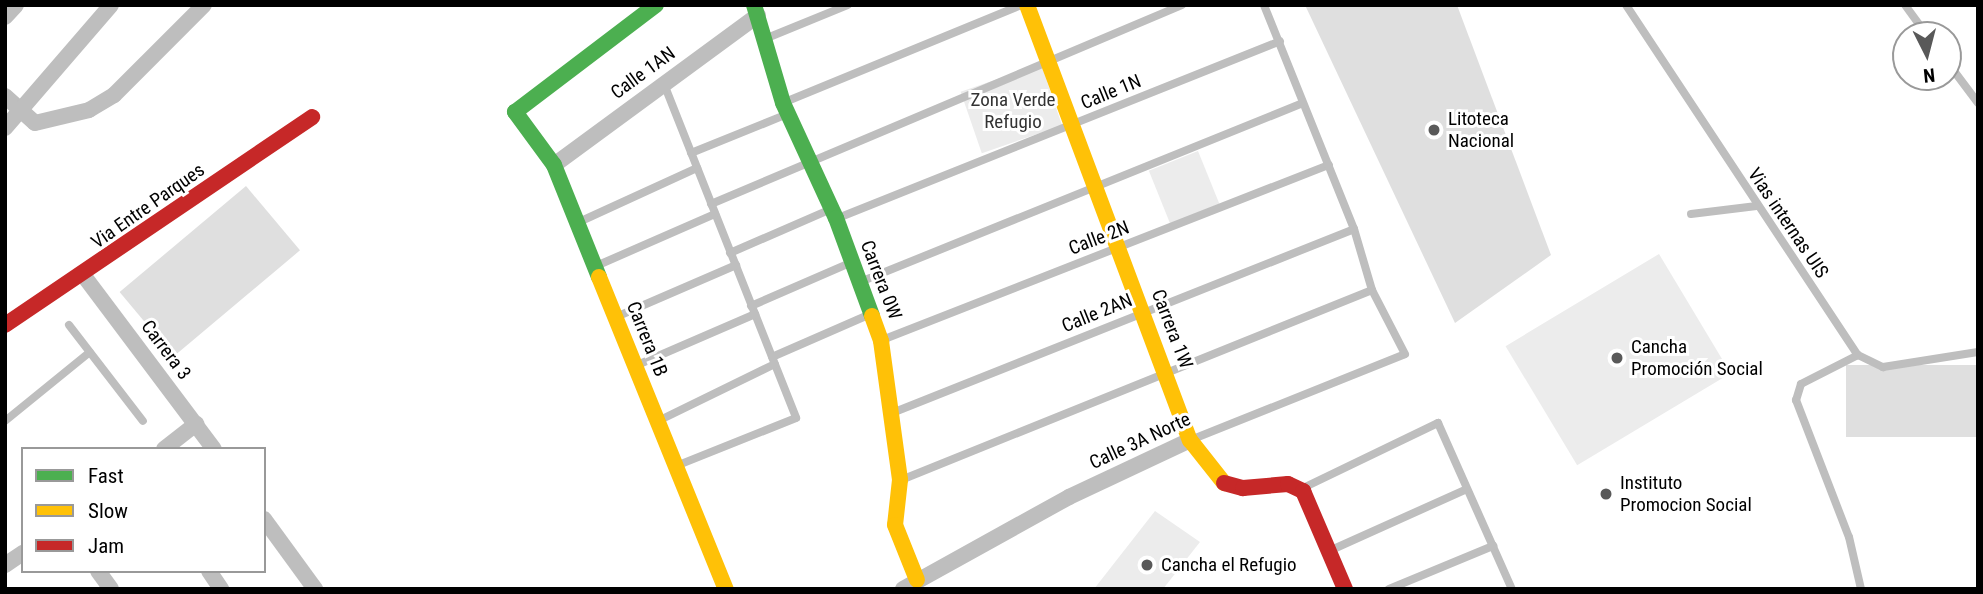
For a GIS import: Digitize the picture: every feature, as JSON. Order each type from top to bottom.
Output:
[{"type":"street","points":[[5,128],[111,5]]},
{"type":"street","name":"Carrera 1B","points":[[656,5],[515,112],[554,165],[726,589]]},
{"type":"street","name":"Carrera 1W","points":[[1025,5],[1048,58],[1190,440],[1225,484],[1243,488],[1288,484],[1303,491]]},
{"type":"street","points":[[5,96],[35,123],[89,110],[114,94],[196,8]]},
{"type":"street","name":"Carrera 0W","points":[[756,10],[767,38],[786,109],[834,214],[881,341],[900,480],[895,526],[915,586]]},
{"type":"street","name":"Calle 1AN","points":[[554,165],[664,85],[756,10]]},
{"type":"street","name":"Via Entre Parques","points":[[5,325],[84,276],[312,117]]},
{"type":"street","name":"Carrera 3","points":[[84,276],[212,447]]},
{"type":"street","points":[[167,447],[196,425]]},
{"type":"street","name":"Calle 3A Norte","points":[[915,586],[1190,440]]},
{"type":"street","points":[[1303,491],[1329,551],[1340,587]]},
{"type":"street","points":[[266,522],[315,589]]},
{"type":"street","points":[[5,565],[21,554]]},
{"type":"street","points":[[99,573],[111,589]]},
{"type":"street","points":[[210,573],[222,589]]},
{"type":"lane","points":[[767,38],[848,5]]},
{"type":"lane","points":[[691,153],[1025,5]]},
{"type":"lane","points":[[711,204],[1048,58],[1182,5]]},
{"type":"lane","points":[[900,480],[1372,290],[1354,229],[1264,5]]},
{"type":"lane","name":"Vias internas UIS","points":[[1626,5],[1858,355]]},
{"type":"lane","points":[[1905,5],[1917,21]]},
{"type":"lane","name":"Calle 1N","points":[[730,253],[1072,125],[1280,41]]},
{"type":"lane","points":[[1962,82],[1978,103]]},
{"type":"lane","points":[[664,85],[796,418],[676,466]]},
{"type":"lane","points":[[859,282],[1302,103]]},
{"type":"lane","name":"Calle 2N","points":[[881,341],[1329,165]]},
{"type":"lane","points":[[577,223],[697,167]]},
{"type":"lane","points":[[1691,214],[1757,206]]},
{"type":"lane","points":[[595,266],[715,214]]},
{"type":"lane","name":"Calle 2AN","points":[[891,413],[1354,229]]},
{"type":"lane","points":[[635,366],[852,262]]},
{"type":"lane","points":[[615,317],[736,265]]},
{"type":"lane","name":"Calle 3A Norte","points":[[1190,440],[1405,354],[1372,290]]},
{"type":"lane","points":[[657,421],[871,314]]},
{"type":"lane","points":[[69,325],[143,421]]},
{"type":"lane","points":[[5,421],[90,352]]},
{"type":"lane","points":[[1861,589],[1849,537],[1796,400],[1801,384],[1858,355],[1883,366],[1978,352]]},
{"type":"lane","points":[[1303,491],[1304,483],[1438,423],[1512,589]]},
{"type":"lane","points":[[1329,551],[1467,489]]},
{"type":"lane","points":[[1389,589],[1493,546]]},
{"type":"green space","name":"Zona Verde Refugio","points":[[1041,64],[1062,125],[982,153],[961,92]]},
{"type":"green space","points":[[1198,151],[1219,204],[1170,224],[1149,171]]},
{"type":"green space","name":"Cancha Promoción Social","points":[[1659,254],[1731,373],[1577,465],[1506,346]]},
{"type":"green space","name":"Cancha el Refugio","points":[[1155,511],[1200,542],[1163,589],[1094,589]]},
{"type":"building","name":"Litoteca Nacional","points":[[1305,5],[1457,5],[1551,255],[1455,323]]},
{"type":"building","points":[[246,186],[300,250],[174,356],[120,292]]},
{"type":"building","points":[[1846,365],[1978,365],[1978,437],[1846,437]]},
{"type":"traffic: fast","points":[[599,277],[554,165],[515,112],[656,5]]},
{"type":"traffic: fast","points":[[754,5],[783,103],[836,218],[872,316]]},
{"type":"traffic: slow","points":[[1027,5],[1190,440],[1224,483]]},
{"type":"traffic: slow","points":[[599,277],[726,589]]},
{"type":"traffic: slow","points":[[872,316],[881,341],[900,480],[895,525],[917,580]]},
{"type":"traffic: jam","points":[[5,325],[312,117]]},
{"type":"traffic: jam","points":[[1224,483],[1243,488],[1288,484],[1303,491],[1345,589]]},
{"type":"place","name":"Litoteca Nacional","points":[[1434,130]]},
{"type":"place","name":"Cancha Promoción Social","points":[[1617,358]]},
{"type":"place","name":"Instituto Promocion Social","points":[[1606,494]]},
{"type":"place","name":"Cancha el Refugio","points":[[1147,565]]}]
